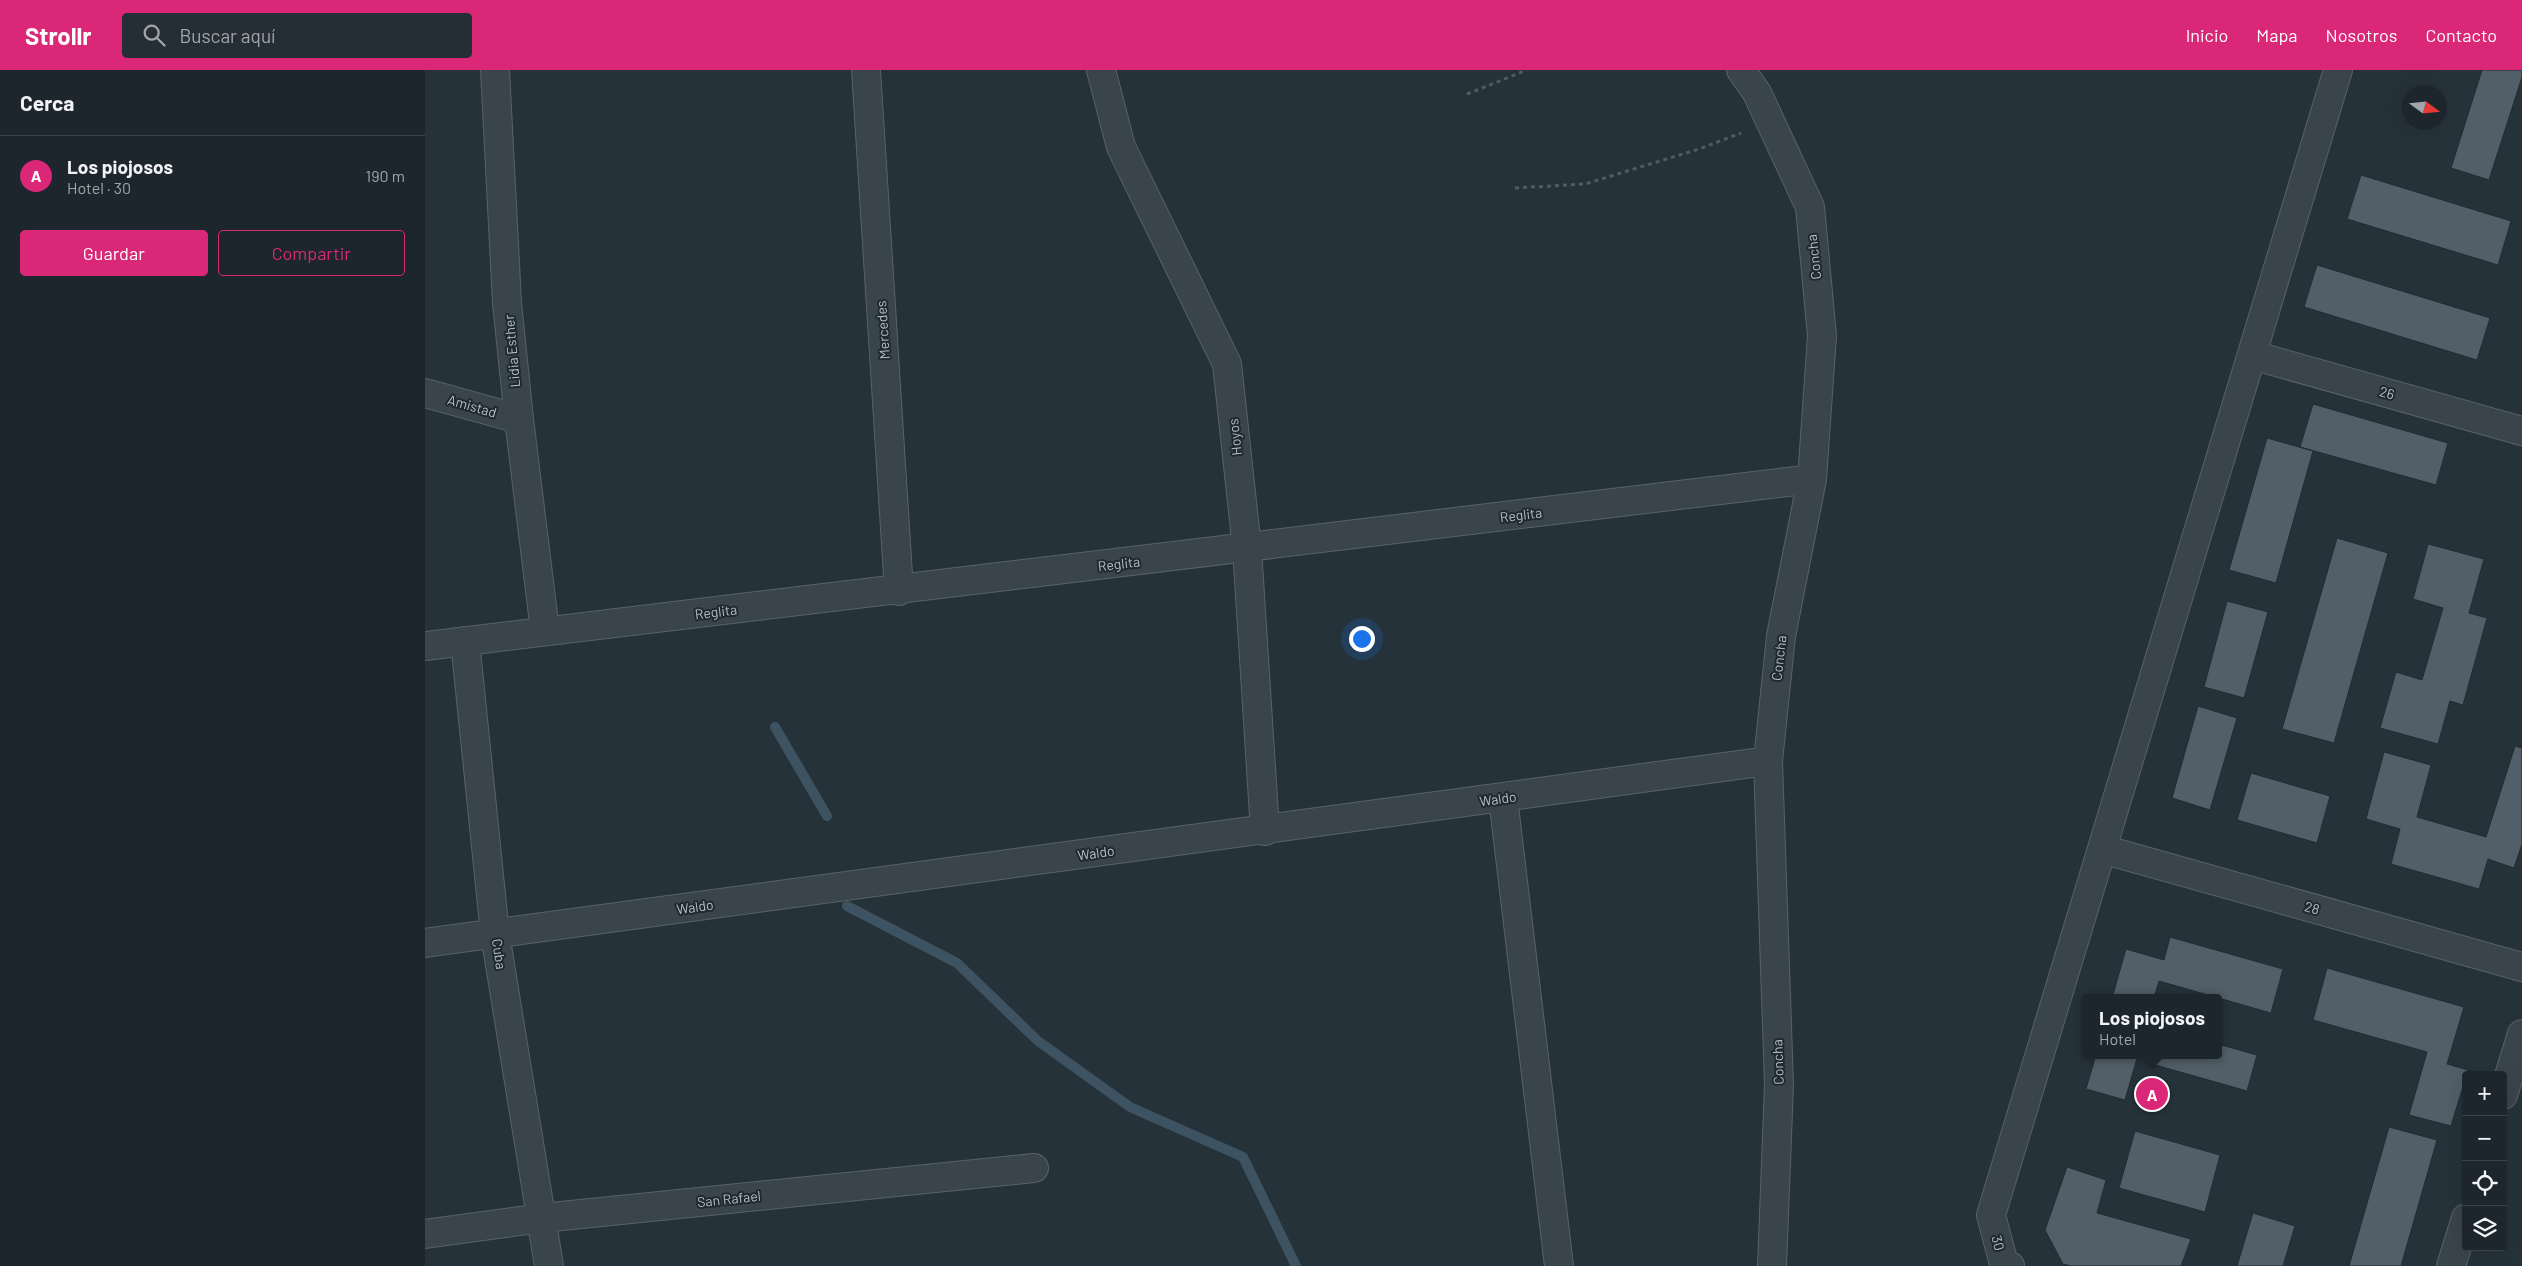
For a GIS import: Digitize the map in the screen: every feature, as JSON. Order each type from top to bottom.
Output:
[{"type":"street","name":"Lidia Esther","points":[[495,70],[507,303],[519,420],[545,631]]},
{"type":"street","name":"Mercedes","points":[[866,70],[899,591]]},
{"type":"street","name":"Hoyos","points":[[1101,70],[1121,147],[1227,364],[1247,548],[1265,831]]},
{"type":"street","name":"Concha","points":[[1741,70],[1757,93],[1810,207],[1822,336],[1812,479],[1781,636],[1767,761],[1779,1085],[1772,1266]]},
{"type":"street","points":[[2102,850],[2338,70]]},
{"type":"street","name":"26","points":[[2252,355],[2522,431]]},
{"type":"street","name":"Amistad","points":[[425,393],[519,420]]},
{"type":"street","name":"Reglita","points":[[425,646],[899,591],[1812,479]]},
{"type":"street","name":"Cuba","points":[[465,641],[495,934],[549,1266]]},
{"type":"street","name":"Waldo","points":[[425,944],[1265,831],[1767,761]]},
{"type":"street","points":[[1503,798],[1559,1266]]},
{"type":"street","name":"28","points":[[2102,850],[2522,967]]},
{"type":"street","name":"30","points":[[2010,1266],[2004,1264],[1991,1215],[2102,850]]},
{"type":"street","points":[[2507,1082],[2522,1034]]},
{"type":"street","name":"San Rafael","points":[[425,1234],[542,1218],[1034,1168]]},
{"type":"street","points":[[2451,1266],[2462,1231]]},
{"type":"path","points":[[1467,94],[1527,70]]},
{"type":"path","points":[[1515,188],[1585,184],[1699,149],[1770,122]]},
{"type":"building","points":[[2482,70],[2522,70],[2522,77],[2489,180],[2451,168]]},
{"type":"building","points":[[2361,175],[2511,221],[2498,265],[2347,219]]},
{"type":"building","points":[[2317,265],[2490,318],[2477,360],[2304,307]]},
{"type":"building","points":[[2313,404],[2448,443],[2436,485],[2300,447]]},
{"type":"building","points":[[2267,438],[2313,451],[2276,583],[2229,570]]},
{"type":"building","points":[[2337,538],[2388,553],[2334,743],[2282,729]]},
{"type":"building","points":[[2428,544],[2484,559],[2469,613],[2487,618],[2463,705],[2450,701],[2438,744],[2380,728],[2396,672],[2422,680],[2443,608],[2413,599]]},
{"type":"building","points":[[2227,601],[2268,612],[2244,698],[2204,687]]},
{"type":"building","points":[[2198,706],[2237,718],[2210,810],[2172,798]]},
{"type":"building","points":[[2515,746],[2522,748],[2522,844],[2514,868],[2488,859],[2479,889],[2391,864],[2400,829],[2366,819],[2384,752],[2431,765],[2417,817],[2486,837]]},
{"type":"building","points":[[2251,773],[2330,796],[2317,843],[2237,820]]},
{"type":"building","points":[[2170,937],[2283,969],[2271,1013],[2222,999],[2222,994],[2204,994],[2159,981],[2155,994],[2113,994],[2126,949],[2164,960]]},
{"type":"building","points":[[2327,968],[2464,1007],[2447,1064],[2468,1070],[2462,1071],[2462,1090],[2451,1126],[2409,1115],[2427,1052],[2313,1020]]},
{"type":"building","points":[[2222,1045],[2257,1055],[2247,1091],[2152,1064],[2154,1059],[2222,1059]]},
{"type":"building","points":[[2095,1059],[2137,1059],[2125,1100],[2086,1089]]},
{"type":"building","points":[[2389,1127],[2437,1140],[2401,1266],[2349,1266]]},
{"type":"building","points":[[2135,1131],[2220,1155],[2205,1212],[2119,1188]]},
{"type":"building","points":[[2067,1167],[2106,1180],[2097,1213],[2191,1239],[2181,1266],[2071,1266],[2063,1264],[2045,1230]]},
{"type":"building","points":[[2253,1213],[2295,1226],[2283,1266],[2237,1266]]},
{"type":"waterway","points":[[775,727],[827,816]]},
{"type":"waterway","points":[[847,906],[957,963],[1038,1041],[1130,1107],[1243,1157],[1296,1266]]},
{"type":"place","name":"Los piojosos","points":[[2152,1094]]}]
